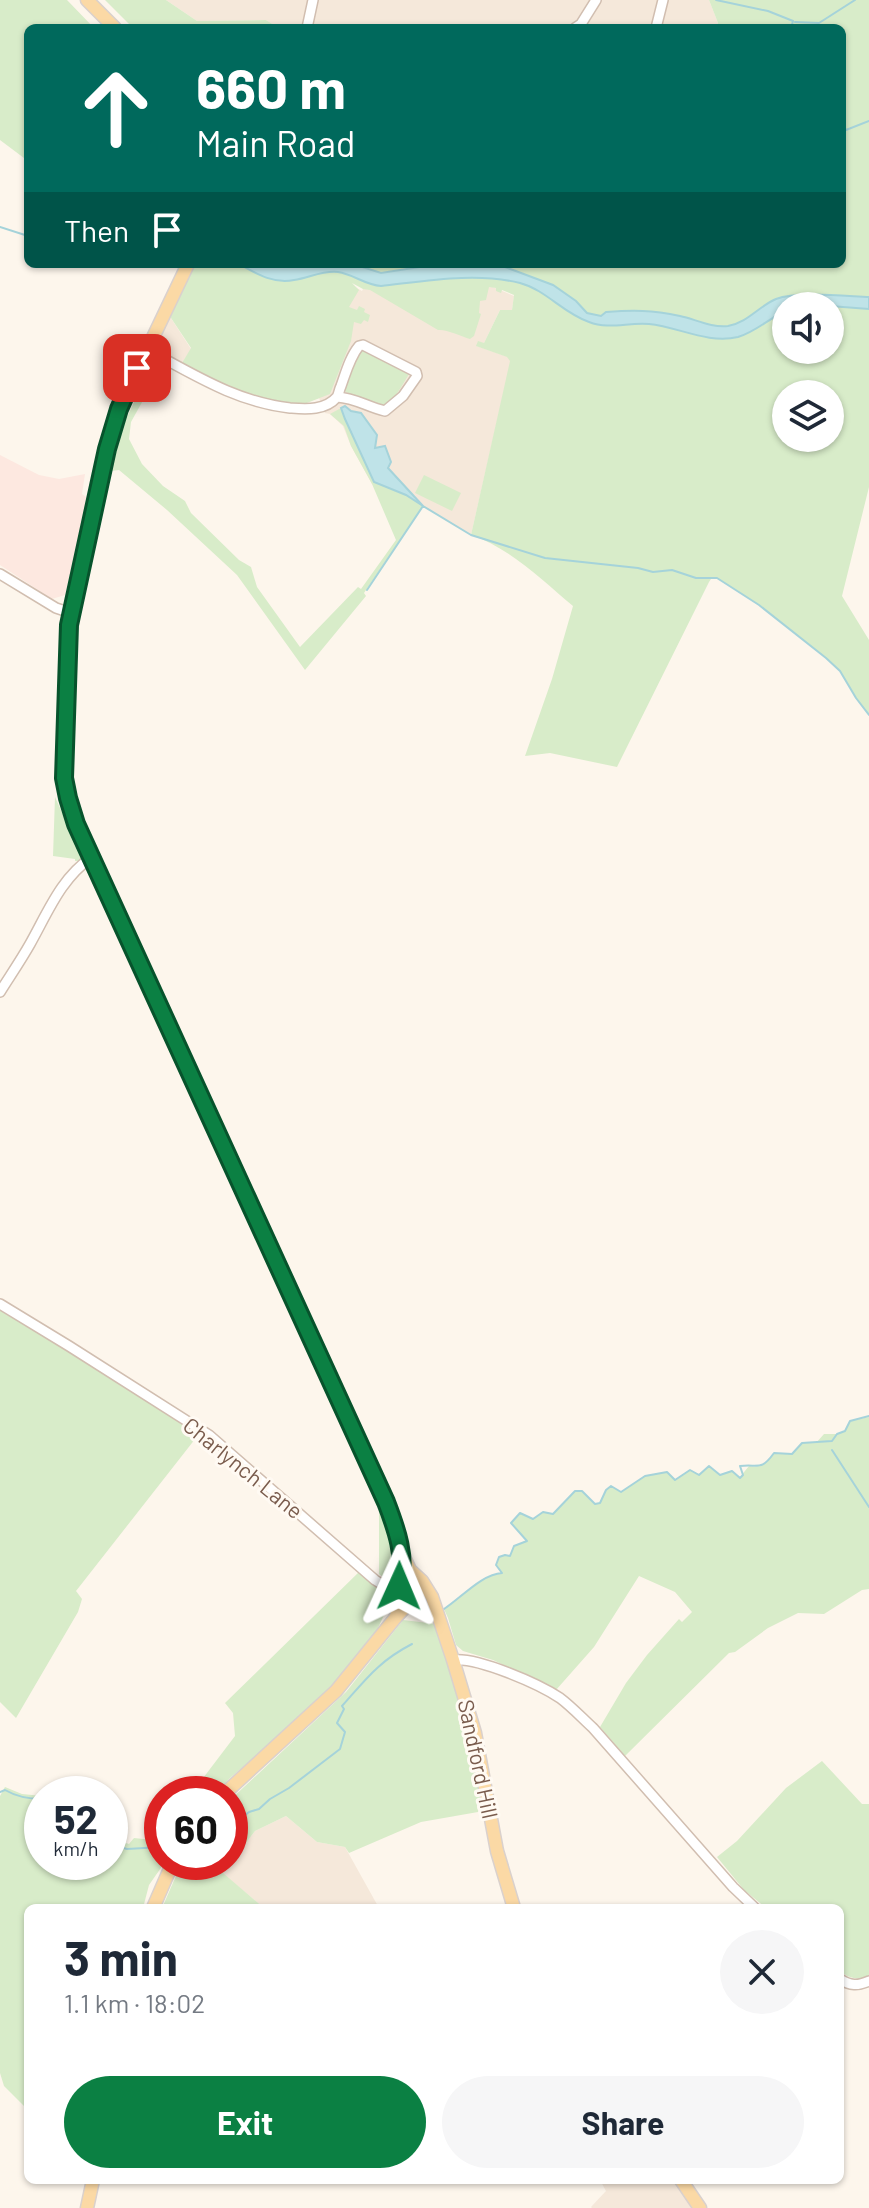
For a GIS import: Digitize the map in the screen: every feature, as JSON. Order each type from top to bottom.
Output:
[{"type":"main road","points":[[87,0],[111,24]]},
{"type":"main road","points":[[186,268],[119,409],[107,449],[66,649],[64,778],[71,811],[380,1489],[396,1528],[406,1593]]},
{"type":"main road","name":"Sandford Hill","points":[[401,1550],[410,1570],[432,1597],[453,1660],[475,1733],[497,1851],[513,1904]]},
{"type":"main road","points":[[244,1776],[336,1691],[396,1617],[406,1593],[408,1576],[420,1581],[423,1594],[406,1593]]},
{"type":"main road","points":[[406,1593],[437,1611]]},
{"type":"main road","points":[[155,1904],[165,1880]]},
{"type":"main road","points":[[87,2208],[92,2184]]},
{"type":"main road","points":[[684,2184],[700,2208]]},
{"type":"street","points":[[308,24],[313,0]]},
{"type":"street","points":[[583,24],[596,0]]},
{"type":"street","points":[[657,24],[663,0]]},
{"type":"street","points":[[146,349],[198,379],[233,394],[270,406],[309,410],[337,397],[351,398],[385,411],[403,396],[417,376],[416,372],[363,345],[359,346],[337,397]]},
{"type":"street","points":[[0,574],[56,608],[71,613]]},
{"type":"street","points":[[0,992],[59,890],[77,868],[92,857]]},
{"type":"street","name":"Charlynch Lane","points":[[0,1304],[209,1435],[375,1580],[406,1593]]},
{"type":"street","points":[[453,1660],[464,1658],[500,1670],[568,1704],[751,1904]]},
{"type":"street","points":[[844,1982],[855,1985],[869,1981]]},
{"type":"shaded area","points":[[166,0],[709,0],[718,23],[272,24],[266,20],[197,21]]},
{"type":"shaded area","points":[[493,283],[493,287],[514,296],[512,310],[500,310],[484,343],[477,346],[511,360],[471,535],[414,501],[372,484],[343,426],[325,413],[319,398],[307,402],[353,286],[362,291]]},
{"type":"shaded area","points":[[165,309],[191,349],[179,368],[146,349]]},
{"type":"shaded area","points":[[0,455],[39,475],[59,479],[85,474],[82,494],[86,497],[85,511],[65,595],[52,599],[0,565]]},
{"type":"shaded area","points":[[286,1816],[317,1842],[345,1847],[377,1904],[259,1904],[230,1880],[248,1880],[248,1840],[255,1831]]},
{"type":"shaded area","points":[[602,2184],[676,2184],[692,2208],[592,2208],[606,2191]]},
{"type":"green space","points":[[0,0],[67,0],[90,24],[24,24],[24,158],[0,140]]},
{"type":"green space","points":[[105,0],[166,0],[197,21],[266,20],[272,24],[129,24]]},
{"type":"green space","points":[[709,0],[869,0],[869,487],[842,596],[869,640],[869,715],[840,671],[826,658],[759,605],[717,578],[709,582],[617,767],[550,753],[525,756],[573,606],[512,556],[471,535],[510,361],[507,357],[476,346],[478,341],[484,343],[500,310],[512,310],[514,295],[489,287],[486,300],[480,301],[481,314],[474,336],[470,339],[438,330],[370,290],[352,283],[359,290],[349,307],[365,309],[364,312],[370,315],[368,322],[354,322],[351,341],[330,394],[294,408],[270,408],[179,368],[191,348],[169,315],[193,268],[846,268],[846,24],[718,24]]},
{"type":"green space","points":[[362,348],[409,374],[388,404],[376,406],[342,390]]},
{"type":"green space","points":[[157,357],[167,366],[161,368],[131,422],[129,439],[142,464],[163,486],[185,501],[191,513],[239,560],[251,567],[257,587],[300,647],[358,587],[361,589],[396,540],[344,426],[330,414],[341,408],[374,482],[406,495],[423,506],[364,593],[366,596],[305,670],[237,575],[119,470],[111,471],[123,426],[151,365],[150,359]]},
{"type":"green space","points":[[424,475],[461,493],[452,511],[415,493]]},
{"type":"green space","points":[[55,797],[81,854],[79,861],[53,856]]},
{"type":"green space","points":[[0,1309],[199,1434],[76,1591],[82,1599],[78,1612],[16,1718],[0,1702]]},
{"type":"green space","points":[[869,1417],[869,1589],[862,1590],[824,1614],[798,1613],[729,1653],[625,1756],[600,1727],[647,1655],[679,1619],[682,1622],[692,1612],[675,1592],[639,1576],[594,1647],[556,1690],[493,1660],[463,1651],[456,1645],[444,1609],[479,1582],[501,1573],[496,1565],[499,1557],[510,1556],[514,1546],[527,1540],[511,1523],[520,1513],[533,1519],[543,1512],[553,1514],[575,1491],[582,1491],[595,1504],[600,1503],[611,1486],[621,1492],[645,1476],[667,1472],[676,1480],[690,1470],[699,1474],[709,1466],[720,1475],[732,1471],[740,1477],[749,1466],[761,1465],[774,1453],[792,1454],[802,1443],[816,1443],[824,1434],[845,1431],[850,1421]]},
{"type":"green space","points":[[379,1505],[392,1542],[392,1582],[379,1574]]},
{"type":"green space","points":[[360,1571],[382,1591],[393,1595],[374,1637],[314,1706],[232,1776],[205,1776],[235,1736],[233,1713],[225,1703]]},
{"type":"green space","points":[[403,1620],[437,1624],[455,1676],[458,1699],[465,1713],[481,1790],[482,1810],[421,1822],[349,1853],[345,1847],[317,1842],[286,1816],[255,1831],[248,1840],[248,1783],[346,1692]]},
{"type":"green space","points":[[822,1761],[862,1804],[869,1804],[869,1976],[850,1977],[844,1973],[844,1904],[761,1904],[744,1890],[717,1857],[737,1841],[786,1788]]},
{"type":"green space","points":[[5,1787],[24,1794],[24,1880],[128,1880],[128,1844],[134,1838],[144,1839],[144,1880],[152,1880],[144,1904],[24,1904],[24,2106],[4,2086],[0,2073],[0,1796]]},
{"type":"green space","points":[[174,1880],[231,1880],[259,1904],[164,1904]]},
{"type":"water","points":[[247,268],[365,268],[381,273],[413,268],[508,268],[553,285],[587,313],[601,316],[606,312],[651,312],[680,316],[709,325],[728,326],[741,322],[772,301],[772,319],[745,335],[727,339],[649,324],[596,324],[571,313],[529,286],[503,280],[451,278],[381,286],[332,272],[279,281]]},
{"type":"water","points":[[844,296],[869,297],[869,309],[844,307]]},
{"type":"water","points":[[345,406],[361,413],[377,435],[375,448],[385,446],[391,462],[388,468],[423,506],[406,495],[374,482],[345,419],[341,408]]},
{"type":"waterway","points":[[716,0],[768,11],[793,21],[792,24]]},
{"type":"waterway","points":[[795,22],[819,23],[855,0]]},
{"type":"waterway","points":[[846,130],[869,121]]},
{"type":"waterway","points":[[0,227],[24,235]]},
{"type":"waterway","points":[[367,590],[423,506],[471,535],[545,558],[653,572],[672,570],[696,578],[717,578],[759,605],[826,658],[840,671],[869,715]]},
{"type":"waterway","points":[[444,1609],[479,1582],[502,1573],[496,1565],[499,1557],[510,1556],[514,1546],[527,1541],[511,1523],[520,1513],[533,1519],[543,1512],[553,1514],[575,1491],[582,1491],[595,1504],[600,1503],[611,1486],[621,1492],[645,1476],[667,1472],[675,1480],[690,1470],[699,1475],[709,1466],[720,1475],[732,1471],[740,1478],[743,1475],[740,1466],[763,1464],[774,1453],[792,1454],[802,1443],[832,1441],[837,1434],[845,1431],[850,1421],[869,1416]]},
{"type":"waterway","points":[[832,1450],[869,1507]]},
{"type":"waterway","points":[[248,1813],[259,1809],[340,1749],[345,1732],[337,1723],[344,1709],[342,1706],[382,1664],[412,1644]]},
{"type":"waterway","points":[[0,1792],[5,1790],[24,1797]]},
{"type":"waterway","points":[[128,1849],[144,1848]]},
{"type":"route","points":[[137,368],[119,409],[107,449],[69,625],[64,751],[68,798],[76,824],[386,1502],[401,1550],[399,1586]]}]
